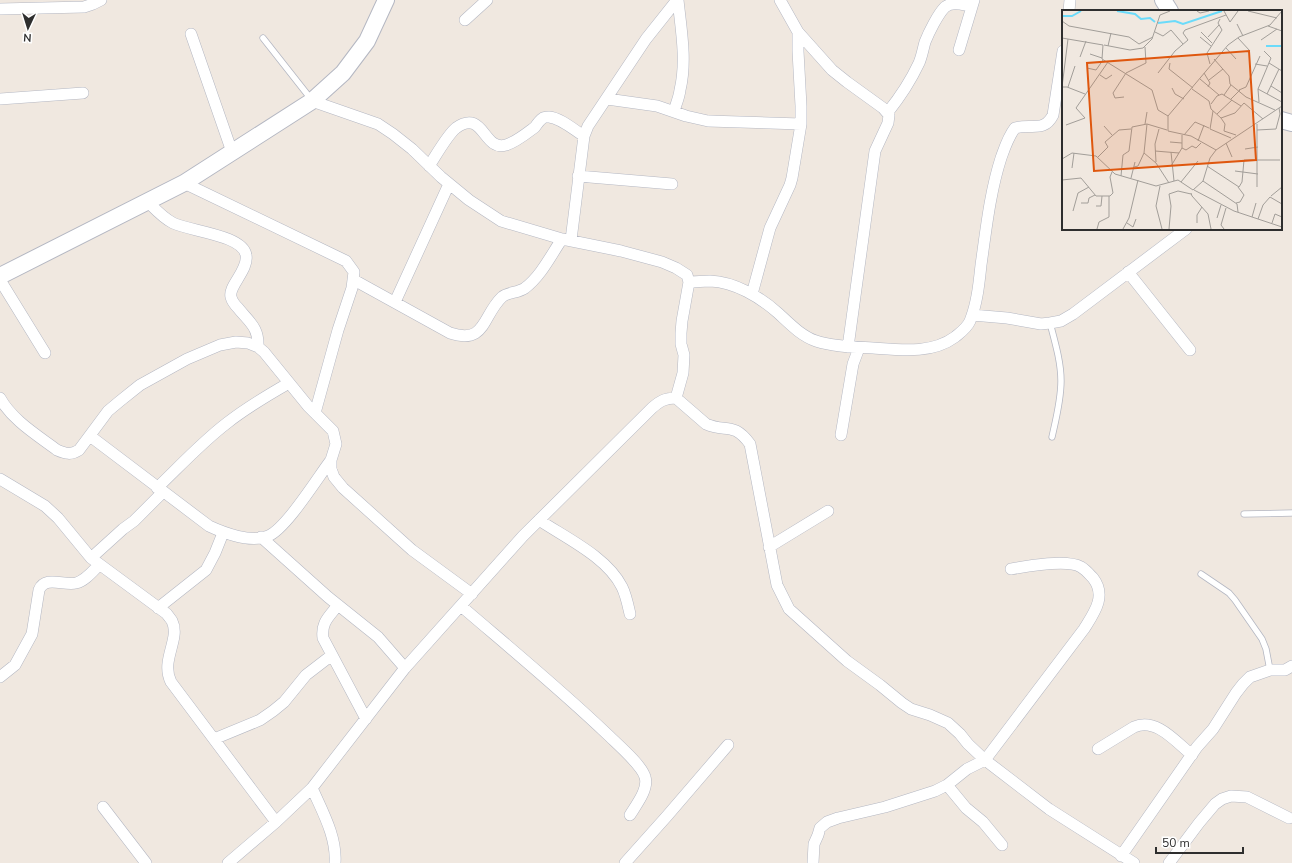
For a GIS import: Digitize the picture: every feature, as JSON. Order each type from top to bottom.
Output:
[{"type":"street","points":[[0,9],[84,7],[101,0]]},
{"type":"street","points":[[0,276],[184,183],[312,101],[343,74],[367,41],[386,0]]},
{"type":"street","points":[[465,20],[486,0]]},
{"type":"street","points":[[354,280],[450,333],[461,337],[475,334],[503,296],[519,292],[533,280],[566,240],[584,136],[588,126],[646,40],[677,0]]},
{"type":"street","points":[[674,111],[680,91],[683,70],[683,44],[677,0]]},
{"type":"street","points":[[780,0],[798,32],[832,70],[847,82],[868,95],[888,112],[889,115],[888,123],[875,150],[853,348],[853,364],[841,435]]},
{"type":"street","points":[[1069,10],[1070,0]]},
{"type":"street","points":[[1163,0],[1169,10]]},
{"type":"street","points":[[888,112],[899,98],[919,63],[926,40],[939,15],[950,4],[973,3],[959,50]]},
{"type":"street","points":[[752,294],[770,228],[790,185],[801,124],[798,32]]},
{"type":"street","points":[[191,34],[232,152]]},
{"type":"street","points":[[689,282],[711,281],[726,284],[752,294],[769,305],[794,328],[816,341],[853,348],[903,350],[921,349],[943,344],[963,331],[972,316],[977,294],[996,174],[1008,140],[1015,128],[1022,126],[1044,126],[1049,122],[1052,115],[1062,57]]},
{"type":"street","points":[[0,99],[83,93]]},
{"type":"street","points":[[607,99],[657,106],[708,121],[801,124]]},
{"type":"street","points":[[312,101],[378,124],[412,149],[449,184],[469,200],[502,221],[566,240],[621,252],[676,268],[687,275],[689,282],[681,333],[684,355],[683,373],[676,398]]},
{"type":"street","points":[[429,166],[455,128],[471,123],[477,124],[493,142],[500,146],[506,145],[518,138],[536,126],[542,118],[548,117],[562,122],[584,136]]},
{"type":"street","points":[[1282,120],[1292,123]]},
{"type":"street","points":[[578,176],[672,184]]},
{"type":"street","points":[[184,183],[346,261],[354,272],[352,288],[338,330],[315,413]]},
{"type":"street","points":[[395,302],[449,184]]},
{"type":"street","points":[[147,201],[165,218],[172,222],[223,237],[242,247],[246,254],[246,261],[241,274],[231,291],[230,297],[233,303],[256,329],[258,346]]},
{"type":"street","points":[[972,316],[1007,318],[1041,324],[1050,324],[1061,321],[1073,314],[1185,230]]},
{"type":"street","points":[[1128,272],[1190,350]]},
{"type":"street","points":[[0,280],[46,353]]},
{"type":"street","points":[[0,398],[6,408],[13,415],[57,450],[65,454],[72,454],[79,450],[108,411],[140,385],[187,359],[220,345],[236,342],[248,343],[258,346],[264,352],[289,383],[332,431],[335,437],[335,451],[331,460],[279,530],[268,536],[262,537],[238,536],[223,533],[209,526],[90,436]]},
{"type":"street","points":[[0,677],[15,665],[32,634],[41,585],[45,582],[76,583],[83,580],[95,562],[123,529],[134,522],[160,490],[216,432],[264,397],[289,383]]},
{"type":"street","points":[[228,863],[276,822],[312,788],[405,668],[538,520],[652,408],[667,398],[676,398],[706,424],[712,427],[736,430],[750,444],[777,585],[789,609],[843,658],[906,706],[948,723],[985,760],[1049,809],[1134,863]]},
{"type":"street","points":[[331,460],[331,469],[334,477],[343,488],[412,550],[472,594]]},
{"type":"street","points":[[0,480],[45,506],[58,518],[95,562],[167,614],[172,621],[174,628],[167,666],[168,676],[276,822]]},
{"type":"street","points":[[769,547],[828,511]]},
{"type":"street","points":[[538,520],[597,558],[606,566],[622,586],[630,614]]},
{"type":"street","points":[[158,608],[206,570],[223,533]]},
{"type":"street","points":[[262,537],[312,584],[378,637],[405,668]]},
{"type":"street","points":[[813,863],[814,844],[820,828],[827,822],[885,807],[935,791],[947,785],[967,769],[985,760],[1084,629],[1096,610],[1099,596],[1098,588],[1094,580],[1082,567],[1064,563],[1011,569]]},
{"type":"street","points":[[338,605],[324,622],[322,629],[323,638],[366,719]]},
{"type":"street","points":[[461,606],[549,680],[640,768],[645,777],[646,784],[630,815]]},
{"type":"street","points":[[214,739],[260,720],[273,711],[284,702],[306,675],[332,655]]},
{"type":"street","points":[[1121,856],[1192,755],[1213,728],[1236,693],[1250,676],[1270,670],[1285,670],[1292,666]]},
{"type":"street","points":[[1098,749],[1134,727],[1139,725],[1148,725],[1155,726],[1164,732],[1192,755]]},
{"type":"street","points":[[625,863],[728,745]]},
{"type":"street","points":[[947,785],[966,808],[983,822],[1002,845]]},
{"type":"street","points":[[312,788],[330,831],[334,845],[335,863]]},
{"type":"street","points":[[1169,863],[1199,823],[1215,804],[1222,799],[1231,796],[1247,797],[1289,818]]},
{"type":"street","points":[[103,807],[146,863]]},
{"type":"lane","points":[[263,38],[312,101]]},
{"type":"lane","points":[[1050,324],[1060,368],[1061,382],[1052,437]]},
{"type":"lane","points":[[1244,514],[1292,513]]},
{"type":"lane","points":[[1201,574],[1229,593],[1235,600],[1262,639],[1266,649],[1270,670]]}]
